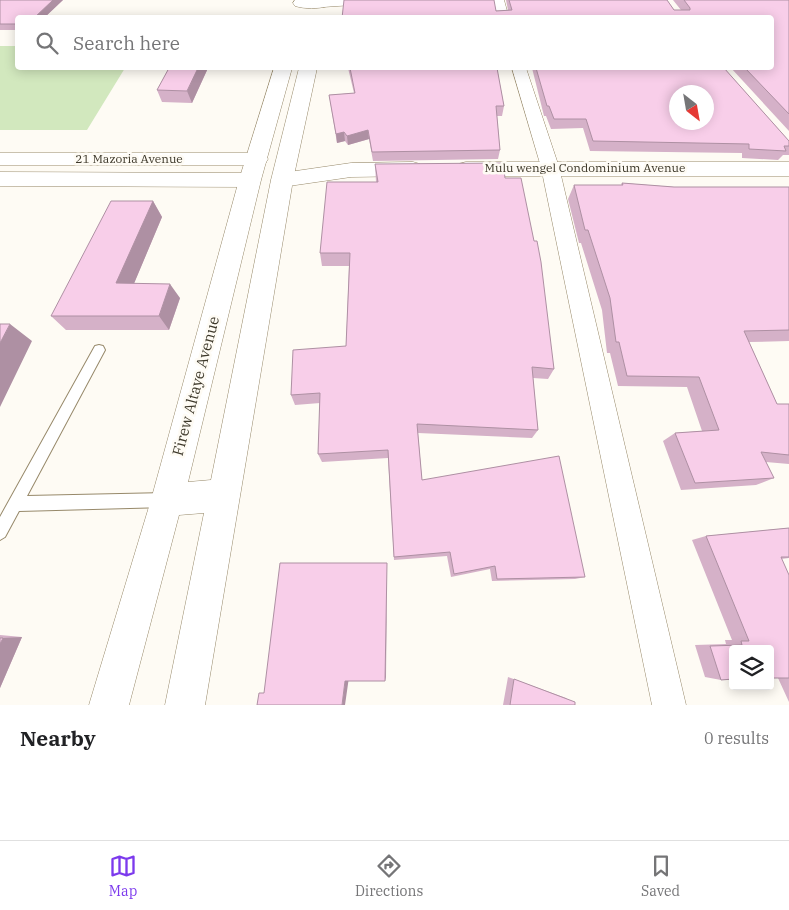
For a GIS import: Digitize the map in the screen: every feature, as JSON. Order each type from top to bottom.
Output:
[{"type":"main road","points":[[299,7],[322,7]]},
{"type":"main road","name":"Firew Altaye Avenue","points":[[108,705],[166,500],[254,169],[282,70]]},
{"type":"main road","points":[[185,705],[285,171],[308,70]]},
{"type":"main road","name":"21 Mazoria Avenue","points":[[0,159],[254,169]]},
{"type":"main road","name":"Mulu wengel Condominium Avenue","points":[[285,171],[550,167],[789,169]]},
{"type":"main road","points":[[254,169],[285,171]]},
{"type":"main road","name":"21 Mazoria Avenue","points":[[0,179],[254,169]]},
{"type":"main road","points":[[166,500],[225,495]]},
{"type":"street","points":[[322,7],[368,0]]},
{"type":"street","points":[[498,0],[502,15]]},
{"type":"street","points":[[520,70],[550,167],[669,705]]},
{"type":"lane","points":[[0,532],[98,350]]},
{"type":"lane","points":[[15,504],[166,500]]},
{"type":"green space","points":[[0,46],[15,46],[15,70],[124,70],[87,130],[0,130]]},
{"type":"building","points":[[0,0],[53,0],[37,15],[15,15],[15,24],[0,24]]},
{"type":"building","points":[[344,0],[494,0],[496,11],[512,10],[509,0],[667,0],[674,10],[690,10],[684,0],[789,0],[789,114],[747,70],[774,70],[774,15],[342,15]]},
{"type":"building","points":[[168,70],[197,70],[187,91],[157,90]]},
{"type":"building","points":[[350,70],[497,70],[504,106],[496,106],[500,150],[372,152],[368,130],[347,136],[344,132],[336,134],[329,95],[355,93]]},
{"type":"building","points":[[537,70],[726,70],[789,141],[789,146],[784,146],[786,151],[749,149],[749,144],[593,141],[586,119],[554,119],[549,106],[547,106]]},
{"type":"building","points":[[503,163],[505,178],[521,178],[534,241],[537,241],[554,369],[532,367],[538,430],[417,424],[422,480],[559,456],[585,577],[497,579],[495,566],[454,574],[450,552],[394,557],[388,450],[318,454],[320,393],[291,395],[293,350],[346,346],[350,253],[320,253],[327,182],[378,182],[375,164]]},
{"type":"building","points":[[622,183],[674,187],[789,187],[789,330],[744,331],[777,404],[789,404],[789,455],[761,452],[774,478],[695,483],[675,433],[719,430],[699,377],[627,376],[619,342],[616,342],[610,298],[588,230],[585,230],[574,185],[623,185]]},
{"type":"building","points":[[111,201],[153,201],[116,283],[170,284],[159,316],[51,316]]},
{"type":"building","points":[[0,324],[10,324],[0,343]]},
{"type":"building","points":[[789,528],[789,557],[781,557],[789,575],[789,678],[774,678],[774,645],[742,645],[741,641],[749,641],[706,536]]},
{"type":"building","points":[[280,563],[387,563],[385,681],[345,681],[342,705],[257,705],[259,693],[264,693]]},
{"type":"building","points":[[729,645],[729,679],[721,680],[710,646]]},
{"type":"building","points":[[514,679],[575,702],[575,705],[510,705]]}]
